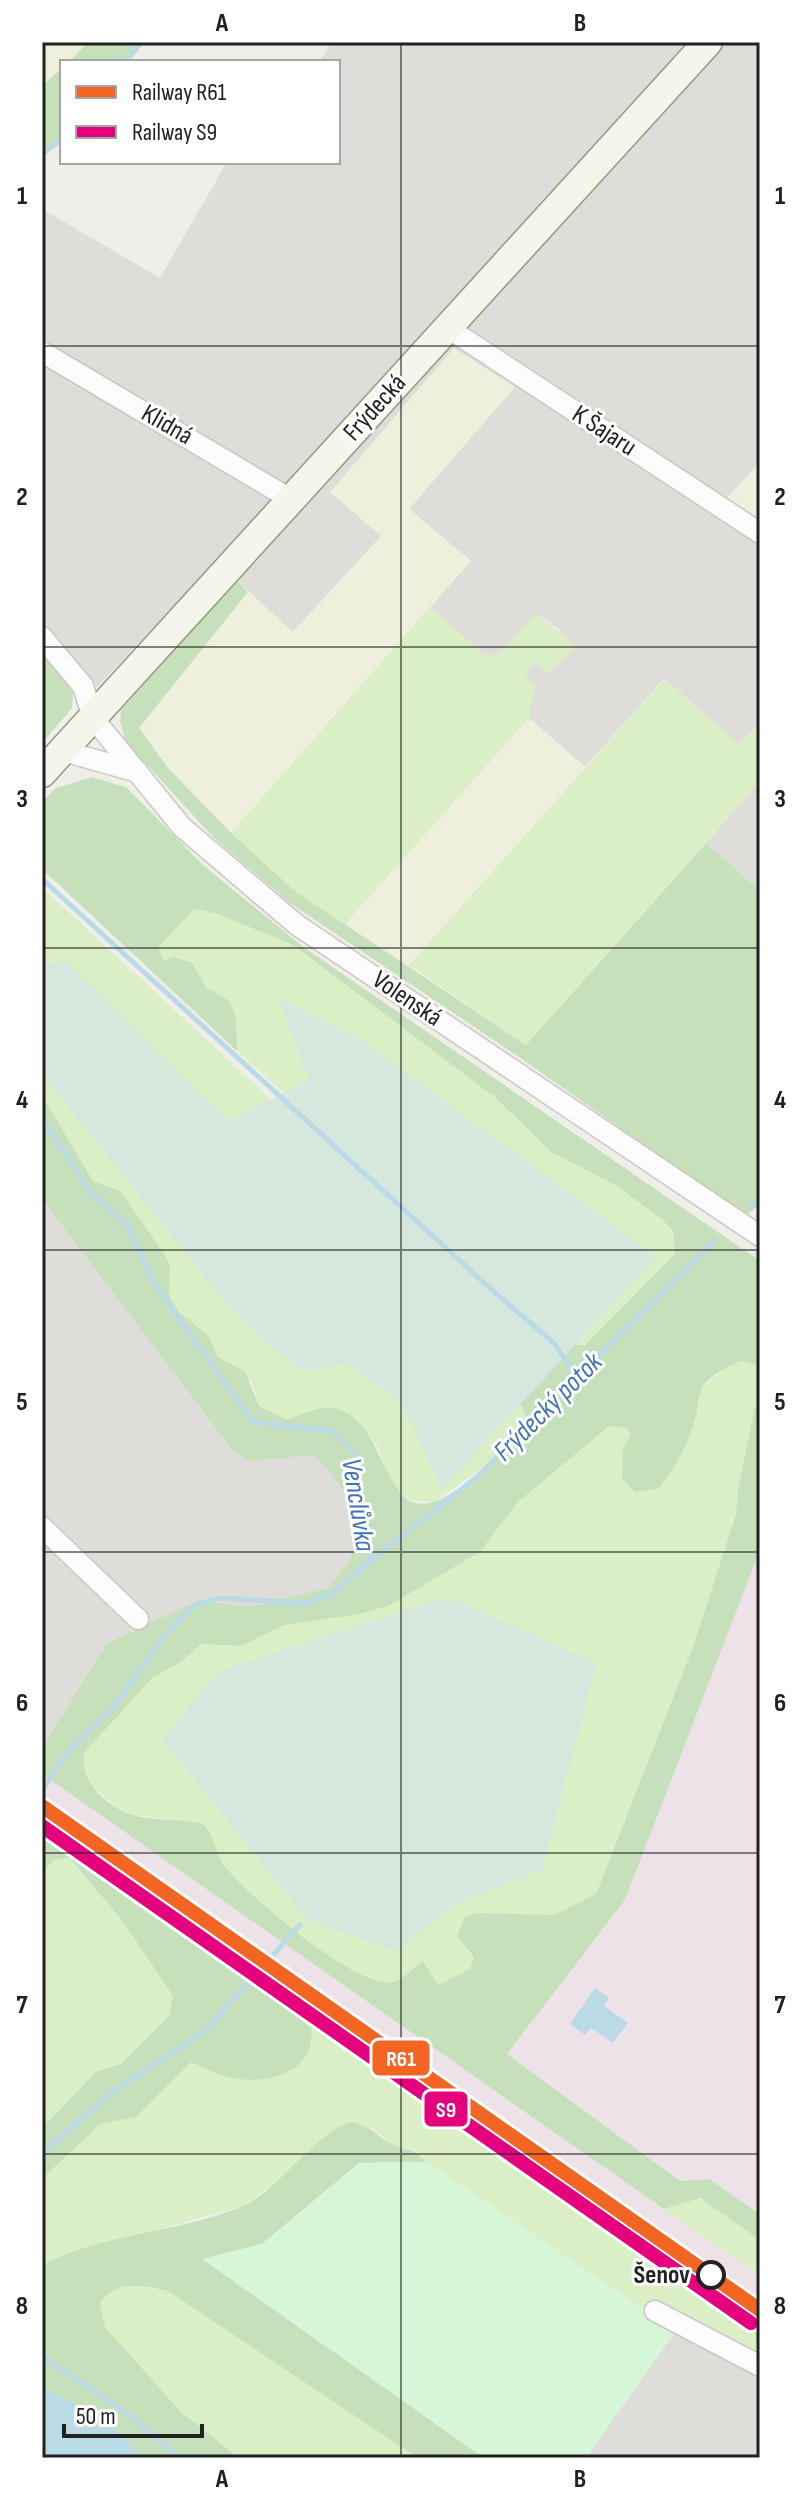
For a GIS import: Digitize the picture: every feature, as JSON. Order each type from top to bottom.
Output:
[{"type":"main road","name":"Frýdecká","points":[[42,773],[708,42]]},
{"type":"street","name":"K Šajaru","points":[[448,328],[760,533]]},
{"type":"street","name":"Klidná","points":[[42,352],[292,500]]},
{"type":"street","name":"Volenská","points":[[42,637],[83,686],[93,718],[182,827],[297,925],[760,1236]]},
{"type":"street","points":[[63,751],[138,772]]},
{"type":"street","points":[[42,1527],[138,1619]]},
{"type":"street","points":[[655,2311],[760,2366]]},
{"type":"shaded area","points":[[331,42],[760,42],[760,722],[739,745],[664,679],[585,767],[529,718],[525,674],[535,661],[547,673],[560,630],[537,614],[497,656],[483,654],[430,607],[471,561],[409,509],[514,387],[330,492],[382,536],[293,632],[216,561],[97,687],[42,621],[42,209],[160,278],[226,164],[340,164],[340,60],[321,60]]},
{"type":"shaded area","points":[[760,781],[760,891],[706,843]]},
{"type":"shaded area","points":[[42,1199],[232,1450],[249,1461],[312,1454],[327,1468],[349,1500],[356,1524],[350,1560],[329,1588],[249,1607],[199,1600],[107,1643],[42,1747]]},
{"type":"shaded area","points":[[760,1550],[760,2214],[709,2179],[680,2181],[507,2054],[625,1900]]},
{"type":"shaded area","points":[[42,1774],[760,2276],[760,2328],[42,1826]]},
{"type":"shaded area","points":[[675,2331],[760,2360],[760,2458],[586,2458]]},
{"type":"green space","points":[[42,42],[88,42],[71,60],[60,60],[60,70],[42,86]]},
{"type":"green space","points":[[88,42],[145,42],[131,60],[71,60]]},
{"type":"green space","points":[[60,70],[60,138],[42,152],[42,86]]},
{"type":"green space","points":[[454,348],[515,387],[409,509],[471,561],[231,833],[168,768],[139,727],[248,592],[293,632],[381,536],[330,492]]},
{"type":"green space","points":[[760,462],[760,519],[727,498]]},
{"type":"green space","points":[[236,580],[248,592],[139,728],[168,768],[231,833],[295,891],[526,1045],[706,843],[760,891],[760,1204],[746,1216],[516,1055],[290,903],[214,838],[126,742],[120,722],[121,710]]},
{"type":"green space","points":[[430,607],[484,654],[497,656],[537,614],[576,646],[548,674],[535,662],[525,674],[535,687],[529,718],[345,924],[295,891],[231,833]]},
{"type":"green space","points":[[42,654],[73,692],[72,708],[42,743]]},
{"type":"green space","points":[[665,679],[739,744],[760,722],[760,781],[526,1045],[409,965]]},
{"type":"green space","points":[[529,718],[585,767],[409,965],[345,924]]},
{"type":"green space","points":[[91,777],[126,787],[204,866],[302,946],[760,1261],[760,1372],[756,1365],[741,1361],[708,1380],[700,1394],[686,1445],[658,1489],[635,1492],[622,1479],[623,1447],[631,1435],[627,1428],[609,1426],[517,1503],[480,1552],[388,1606],[359,1614],[284,1625],[241,1646],[201,1644],[181,1662],[152,1678],[85,1752],[85,1773],[104,1799],[123,1811],[150,1818],[202,1823],[211,1835],[224,1865],[236,1879],[303,1937],[354,1971],[376,1980],[393,1982],[423,1961],[438,1985],[470,1969],[474,1957],[457,1936],[465,1917],[476,1913],[554,1915],[596,1894],[693,1647],[736,1514],[738,1488],[760,1384],[760,1550],[625,1900],[507,2054],[680,2181],[709,2179],[760,2214],[760,2240],[700,2198],[664,2209],[42,1774],[42,1747],[107,1643],[199,1600],[249,1607],[328,1588],[350,1560],[356,1524],[349,1499],[327,1468],[312,1455],[249,1461],[232,1450],[42,1199],[42,1095],[93,1181],[120,1191],[165,1255],[170,1266],[169,1296],[179,1312],[208,1335],[218,1357],[245,1372],[259,1406],[287,1420],[324,1408],[348,1413],[374,1444],[393,1482],[404,1496],[418,1503],[436,1501],[456,1490],[512,1447],[522,1435],[527,1420],[520,1404],[564,1345],[585,1345],[675,1254],[673,1231],[663,1220],[617,1186],[551,1152],[497,1099],[293,945],[218,914],[194,909],[158,948],[164,961],[173,957],[192,963],[206,987],[230,1001],[236,1018],[237,1051],[42,869],[42,803],[54,789]]},
{"type":"green space","points":[[42,892],[48,893],[423,1241],[527,1420],[522,1435],[512,1447],[434,1502],[411,1500],[399,1494],[391,1484],[377,1445],[350,1416],[329,1408],[287,1420],[259,1406],[252,1382],[218,1357],[208,1335],[179,1312],[169,1296],[170,1266],[165,1255],[120,1192],[93,1181],[42,1095]]},
{"type":"green space","points":[[194,909],[218,914],[293,945],[497,1099],[551,1152],[617,1186],[663,1219],[673,1231],[675,1254],[585,1345],[564,1345],[237,1051],[236,1018],[230,1001],[206,987],[192,963],[164,961],[158,948]]},
{"type":"green space","points":[[64,960],[228,1121],[309,1080],[278,997],[360,1039],[657,1257],[442,1489],[403,1405],[348,1364],[302,1371],[252,1330],[212,1286],[42,1074],[42,965]]},
{"type":"green space","points":[[741,1361],[757,1365],[760,1384],[738,1488],[736,1513],[693,1647],[596,1894],[554,1915],[497,1914],[467,1947],[474,1957],[471,1969],[438,1985],[430,1972],[382,1982],[366,1978],[323,1952],[254,1896],[222,1861],[202,1823],[133,1815],[115,1806],[87,1781],[82,1763],[85,1752],[119,1711],[152,1678],[181,1662],[201,1644],[241,1646],[284,1625],[321,1618],[441,1575],[480,1552],[517,1503],[609,1426],[627,1428],[670,1475],[691,1431],[700,1391],[721,1370]]},
{"type":"green space","points":[[447,1597],[597,1663],[542,1870],[458,1903],[396,1951],[308,1920],[162,1739],[219,1671]]},
{"type":"green space","points":[[42,1826],[239,1963],[237,1967],[311,2026],[311,2043],[296,2067],[268,2078],[235,2079],[191,2062],[136,2117],[100,2124],[42,2179],[42,2122],[49,2121],[97,2071],[121,2064],[169,2016],[173,1996],[124,1923],[70,1858],[54,1860],[42,1872]]},
{"type":"green space","points":[[70,1858],[124,1923],[173,1995],[169,2016],[121,2064],[97,2071],[49,2121],[42,2122],[42,1872],[54,1860]]},
{"type":"green space","points":[[239,1963],[760,2328],[760,2360],[676,2331],[426,2162],[416,2150],[393,2146],[372,2127],[291,2171],[243,2206],[55,2258],[42,2265],[42,2179],[100,2124],[136,2117],[191,2061],[239,2076],[290,2072],[311,2026],[237,1967]]},
{"type":"green space","points":[[352,2122],[370,2129],[392,2144],[413,2151],[426,2162],[359,2163],[262,2244],[203,2259],[484,2458],[418,2458],[168,2291],[149,2287],[123,2287],[107,2295],[100,2303],[105,2327],[180,2411],[239,2458],[138,2458],[121,2434],[109,2424],[42,2388],[42,2265],[90,2246],[192,2223],[241,2207],[270,2188],[325,2137]]},
{"type":"green space","points":[[426,2162],[676,2331],[586,2458],[484,2458],[202,2259],[262,2244],[359,2163]]},
{"type":"green space","points":[[700,2198],[760,2240],[760,2276],[664,2209]]},
{"type":"green space","points":[[128,2284],[168,2291],[418,2458],[239,2458],[180,2411],[105,2327],[100,2303],[108,2292]]},
{"type":"water","points":[[595,1988],[609,1998],[604,2006],[628,2023],[613,2043],[591,2028],[585,2035],[570,2024]]},
{"type":"water","points":[[42,2388],[109,2424],[121,2434],[138,2458],[42,2458]]},
{"type":"waterway","points":[[127,60],[141,42]]},
{"type":"waterway","points":[[42,154],[60,140]]},
{"type":"waterway","points":[[42,879],[554,1343],[577,1377]]},
{"type":"waterway","name":"Venclůvka","points":[[42,1118],[90,1192],[127,1225],[153,1282],[253,1422],[332,1431],[356,1454],[370,1561],[331,1595],[306,1603],[219,1598],[195,1605],[165,1635],[112,1709],[69,1751],[42,1790]]},
{"type":"waterway","name":"Frýdecký potok","points":[[749,1208],[760,1198]]},
{"type":"waterway","name":"Frýdecký potok","points":[[371,1561],[477,1477],[715,1240]]},
{"type":"waterway","points":[[42,2153],[115,2090],[203,2033],[300,1925]]},
{"type":"waterway","points":[[42,2356],[132,2417],[180,2458]]},
{"type":"rail line","name":"R61","points":[[42,1806],[760,2310]]},
{"type":"rail line","name":"S9","points":[[42,1826],[751,2323]]},
{"type":"place","name":"Šenov","points":[[711,2275]]}]
